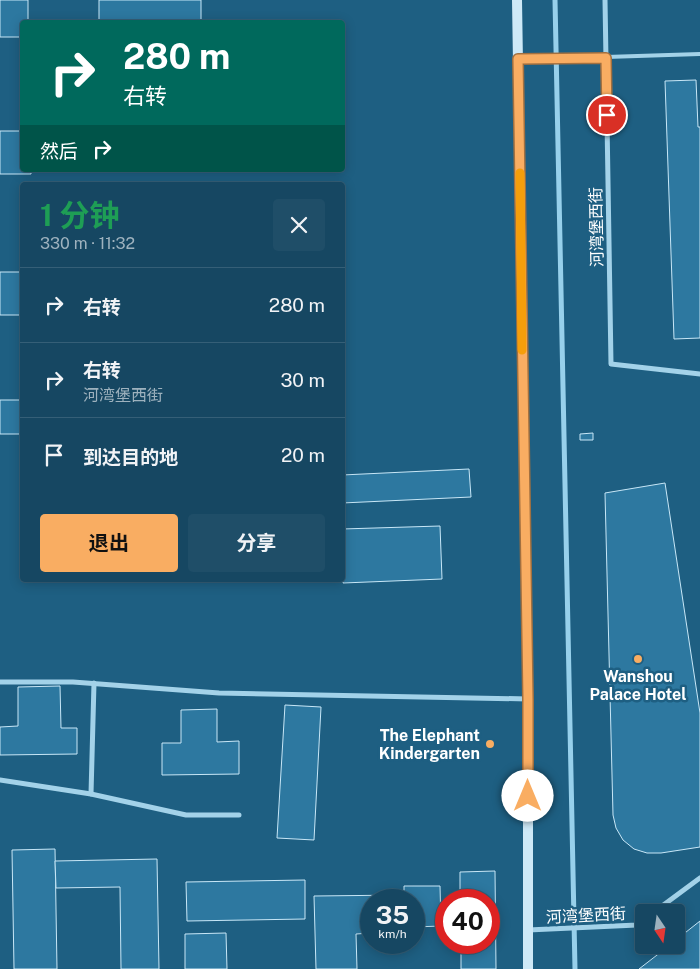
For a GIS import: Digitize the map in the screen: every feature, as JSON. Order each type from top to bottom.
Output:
[{"type":"street","points":[[517,0],[528,699],[528,969]]},
{"type":"street","name":"河湾堡西街","points":[[605,0],[611,364],[700,374]]},
{"type":"street","points":[[518,59],[606,58]]},
{"type":"street","points":[[0,682],[94,684],[219,693],[528,699]]},
{"type":"street","points":[[91,794],[94,684]]},
{"type":"street","points":[[0,780],[91,794],[186,815],[239,815]]},
{"type":"street","points":[[665,904],[700,878]]},
{"type":"street","name":"河湾堡西街","points":[[528,930],[635,925]]},
{"type":"lane","points":[[606,58],[700,54]]},
{"type":"building","points":[[0,0],[28,0],[28,20],[20,20],[20,37],[0,37]]},
{"type":"building","points":[[99,0],[201,0],[201,20],[99,20]]},
{"type":"building","points":[[696,80],[698,127],[700,127],[700,338],[674,339],[665,81]]},
{"type":"building","points":[[0,131],[20,131],[20,172],[31,172],[31,174],[0,174]]},
{"type":"building","points":[[0,272],[20,272],[20,315],[0,315]]},
{"type":"building","points":[[0,400],[20,400],[20,434],[0,434]]},
{"type":"building","points":[[593,433],[593,440],[580,440],[580,434]]},
{"type":"building","points":[[469,469],[471,497],[345,503],[345,475]]},
{"type":"building","points":[[665,483],[700,713],[700,847],[661,853],[647,853],[634,849],[623,840],[616,828],[613,815],[605,493]]},
{"type":"building","points":[[440,526],[442,579],[343,583],[345,582],[345,529]]},
{"type":"building","points":[[60,686],[61,728],[77,728],[77,754],[0,755],[0,727],[18,726],[18,687]]},
{"type":"building","points":[[285,705],[321,707],[314,840],[277,838]]},
{"type":"building","points":[[217,709],[217,742],[239,741],[239,774],[162,775],[162,743],[181,743],[181,710]]},
{"type":"building","points":[[55,849],[57,969],[14,969],[12,850]]},
{"type":"building","points":[[157,859],[159,969],[121,969],[120,887],[56,888],[55,861]]},
{"type":"building","points":[[495,871],[495,889],[460,889],[460,872]]},
{"type":"building","points":[[305,880],[305,919],[187,921],[186,882]]},
{"type":"building","points":[[404,886],[440,886],[440,889],[435,889],[435,926],[425,927],[425,889],[404,889]]},
{"type":"building","points":[[360,895],[360,934],[356,934],[357,969],[316,969],[314,896]]},
{"type":"building","points":[[700,921],[700,969],[639,969],[658,954],[685,954],[685,933]]},
{"type":"building","points":[[226,933],[227,969],[185,969],[185,934]]},
{"type":"building","points":[[461,954],[496,954],[496,969],[461,969]]},
{"type":"waterway","points":[[555,0],[575,969]]},
{"type":"slow traffic","points":[[520,173],[522,350]]},
{"type":"place","name":"Wanshou Palace Hotel","points":[[638,659]]},
{"type":"place","name":"The Elephant Kindergarten","points":[[490,744]]},
{"type":"route","points":[[528,796],[518,59],[606,58],[607,115]]}]
